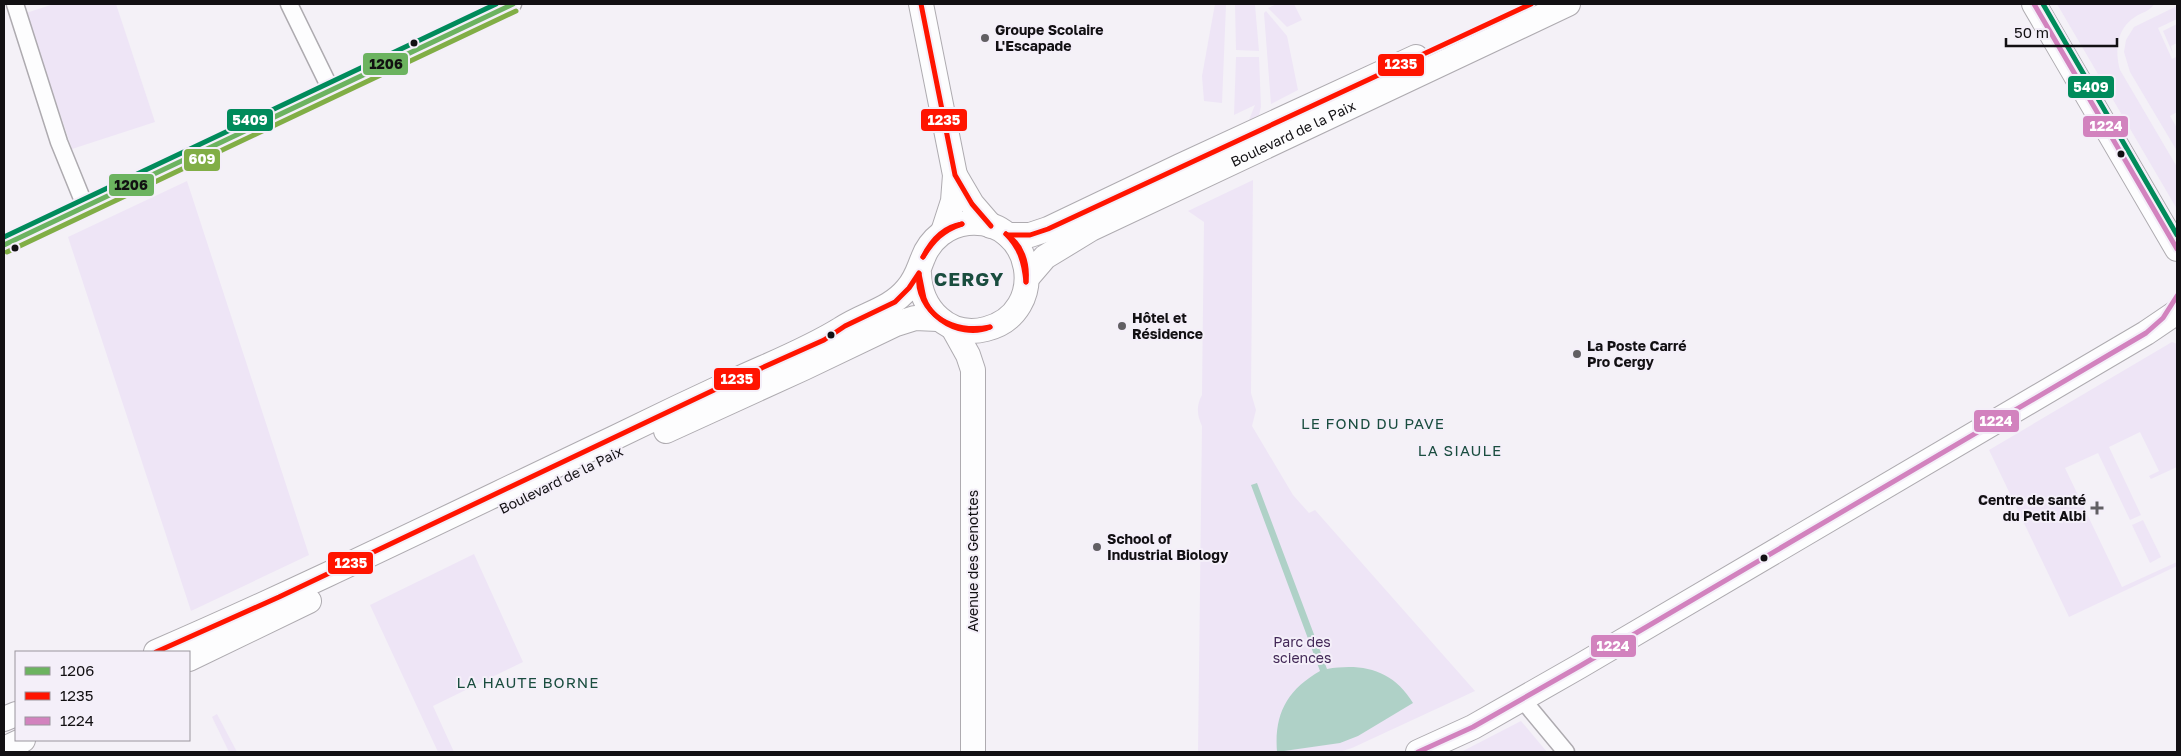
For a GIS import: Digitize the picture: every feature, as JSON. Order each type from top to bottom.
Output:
[{"type":"main road","points":[[921,4],[955,175],[953,201],[943,232]]},
{"type":"main road","name":"Boulevard de la Paix","points":[[1000,230],[1030,235],[1048,230],[1180,166],[1531,4]]},
{"type":"main road","name":"Boulevard de la Paix","points":[[1028,278],[1045,257],[1091,229],[1568,4]]},
{"type":"main road","points":[[2034,4],[2176,245]]},
{"type":"main road","points":[[955,175],[972,204],[1000,230],[1021,252],[1026,264],[1028,278],[1025,294],[1017,308],[1007,319],[994,327],[978,331],[946,323],[923,298],[919,274],[926,250],[943,232],[956,226],[970,223],[1000,230]]},
{"type":"main road","name":"Boulevard de la Paix","points":[[158,651],[279,597],[735,380],[824,340],[844,326],[895,302],[909,288],[919,274]]},
{"type":"main road","points":[[2157,325],[2168,313],[2177,296]]},
{"type":"main road","points":[[1418,752],[1473,726],[1522,699],[2177,312]]},
{"type":"main road","name":"Boulevard de la Paix","points":[[190,659],[604,459],[896,324],[915,318],[946,323]]},
{"type":"main road","name":"Avenue des Genottes","points":[[946,323],[968,355],[973,370],[973,752]]},
{"type":"main road","name":"Avenue des Genottes","points":[[973,370],[994,327]]},
{"type":"main road","points":[[4,749],[21,741]]},
{"type":"street","points":[[288,4],[330,90]]},
{"type":"street","points":[[4,245],[513,4]]},
{"type":"street","points":[[19,8],[59,142],[85,206]]},
{"type":"street","points":[[1522,699],[1566,752]]},
{"type":"green space","points":[[54,4],[116,4],[155,122],[72,149],[26,13]]},
{"type":"green space","points":[[1215,4],[1226,5],[1222,103],[1204,101],[1202,76]]},
{"type":"green space","points":[[1277,4],[1294,4],[1302,20],[1287,27],[1268,8]]},
{"type":"green space","points":[[2057,4],[2154,4],[2150,9],[2129,22],[2124,28],[2118,41],[2118,55],[2120,70],[2177,167],[2177,209]]},
{"type":"green space","points":[[1235,5],[1255,5],[1259,51],[1236,50]]},
{"type":"green space","points":[[2177,6],[2177,19],[2158,28],[2172,59],[2176,57],[2177,59],[2177,112],[2170,116],[2177,128],[2177,151],[2130,72],[2124,52],[2126,40],[2134,27]]},
{"type":"green space","points":[[1266,11],[1287,36],[1298,90],[1271,104],[1264,13]]},
{"type":"green space","points":[[2177,24],[2177,43],[2171,46],[2173,54],[2163,31]]},
{"type":"green space","points":[[1236,57],[1259,57],[1261,107],[1259,115],[1249,120],[1255,105],[1234,115]]},
{"type":"green space","name":"Parc des sciences","points":[[1253,180],[1251,393],[1256,410],[1252,426],[1293,495],[1309,513],[1315,510],[1475,691],[1352,748],[1339,752],[1198,752],[1202,426],[1198,410],[1202,395],[1204,222],[1188,211]]},
{"type":"green space","points":[[187,181],[309,555],[191,611],[68,237]]},
{"type":"green space","name":"Centre de santé du Petit Albi","points":[[2172,342],[2177,344],[2177,467],[2151,479],[2149,476],[2159,471],[2140,432],[2109,447],[2141,515],[2130,520],[2098,453],[2065,468],[2122,587],[2177,562],[2177,566],[2069,617],[1989,450]]},
{"type":"green space","points":[[2143,520],[2161,557],[2150,563],[2132,525]]},
{"type":"green space","points":[[474,554],[523,662],[433,706],[454,752],[438,752],[370,605]]},
{"type":"green space","points":[[217,714],[237,752],[229,752],[212,717]]},
{"type":"green space","points":[[1521,721],[1547,752],[1461,752]]},
{"type":"shaded area","points":[[1257,483],[1327,669],[1353,667],[1376,671],[1396,683],[1413,703],[1358,736],[1340,743],[1277,752],[1278,726],[1285,704],[1299,686],[1320,671],[1251,485]]},
{"type":"transit line","name":"5409","points":[[4,237],[496,4]]},
{"type":"transit line","name":"1206","points":[[4,245],[513,4]]},
{"type":"transit line","name":"1235","points":[[921,4],[955,175],[972,204],[991,226]]},
{"type":"transit line","name":"1235","points":[[1008,235],[1030,235],[1048,229],[1531,4]]},
{"type":"transit line","name":"1224","points":[[2034,4],[2177,249]]},
{"type":"transit line","name":"5409","points":[[2043,4],[2177,235]]},
{"type":"transit line","name":"609","points":[[7,252],[516,11]]},
{"type":"transit line","name":"1235","points":[[923,257],[938,236],[949,228],[962,224]]},
{"type":"transit line","name":"1235","points":[[923,257],[939,237],[949,229],[962,224]]},
{"type":"transit line","name":"1235","points":[[1006,234],[1012,238],[1023,255],[1026,268],[1026,282]]},
{"type":"transit line","name":"1235","points":[[1006,234],[1021,256],[1026,282]]},
{"type":"transit line","name":"1235","points":[[158,651],[279,597],[735,380],[824,340],[845,326],[895,302],[909,288],[919,273]]},
{"type":"transit line","name":"1235","points":[[919,274],[924,298],[935,315],[961,327],[990,327]]},
{"type":"transit line","name":"1235","points":[[919,274],[919,287],[923,300],[941,320],[965,330],[978,330],[990,327]]},
{"type":"transit line","name":"1224","points":[[1418,752],[1473,727],[1580,666],[2146,333],[2163,318],[2177,296]]},
{"type":"place","name":"Groupe Scolaire L'Escapade","points":[[985,38]]},
{"type":"place","name":"Hôtel et Résidence","points":[[1122,326]]},
{"type":"place","name":"La Poste Carré Pro Cergy","points":[[1577,354]]},
{"type":"place","name":"Centre de santé du Petit Albi","points":[[2097,508]]},
{"type":"place","name":"School of Industrial Biology","points":[[1097,547]]},
{"type":"district","name":"CERGY","points":[[969,279]]},
{"type":"district","name":"LE FOND DU PAVE","points":[[1373,424]]},
{"type":"district","name":"LA SIAULE","points":[[1460,451]]},
{"type":"district","name":"LA HAUTE BORNE","points":[[528,683]]}]
